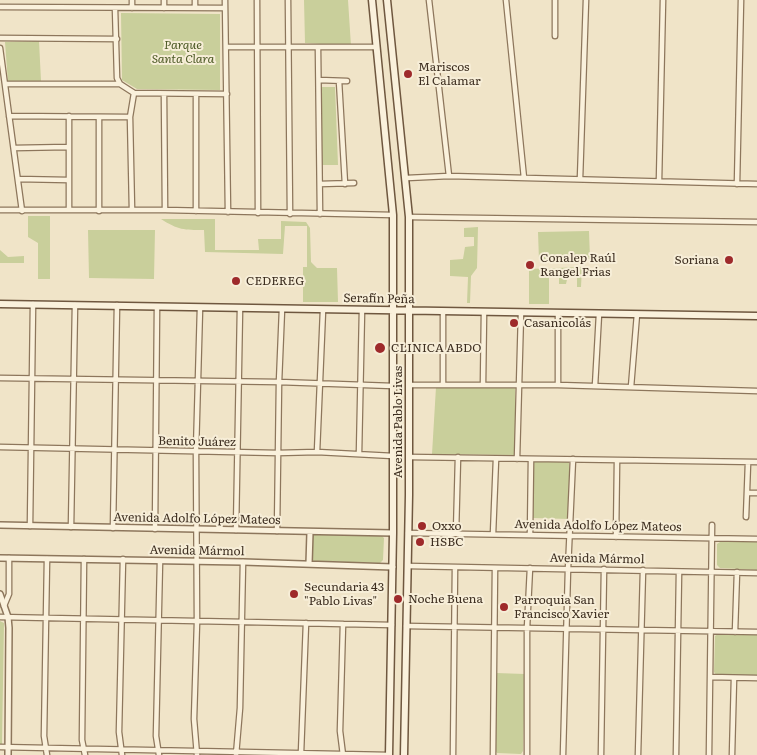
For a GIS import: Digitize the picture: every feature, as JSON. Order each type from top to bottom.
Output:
[{"type":"main road","name":"Avenida Pablo Livas","points":[[372,0],[393,215],[393,567],[389,755]]},
{"type":"main road","name":"Avenida Pablo Livas","points":[[388,0],[407,178],[409,217],[408,566],[404,755]]},
{"type":"main road","name":"Serafín Peña","points":[[0,304],[757,316]]},
{"type":"street","points":[[25,0],[26,6]]},
{"type":"street","points":[[69,0],[69,7]]},
{"type":"street","points":[[99,7],[100,0]]},
{"type":"street","points":[[132,0],[132,8]]},
{"type":"street","points":[[164,0],[164,8]]},
{"type":"street","points":[[195,0],[195,8]]},
{"type":"street","points":[[225,0],[228,212]]},
{"type":"street","points":[[258,0],[258,213]]},
{"type":"street","points":[[288,0],[290,214]]},
{"type":"street","points":[[429,0],[448,176]]},
{"type":"street","points":[[506,0],[524,178]]},
{"type":"street","points":[[555,0],[555,36]]},
{"type":"street","points":[[580,179],[586,0]]},
{"type":"street","points":[[660,181],[663,0]]},
{"type":"street","points":[[737,184],[741,0]]},
{"type":"street","points":[[0,7],[225,8]]},
{"type":"street","points":[[115,8],[117,78],[120,84],[134,93],[227,94]]},
{"type":"street","points":[[0,38],[117,39]]},
{"type":"street","points":[[226,48],[376,47]]},
{"type":"street","points":[[0,48],[22,210]]},
{"type":"street","points":[[318,48],[320,214]]},
{"type":"street","points":[[319,80],[347,82]]},
{"type":"street","points":[[339,81],[345,184]]},
{"type":"street","points":[[5,84],[120,84]]},
{"type":"street","points":[[132,210],[130,117],[134,93]]},
{"type":"street","points":[[164,94],[165,210]]},
{"type":"street","points":[[196,94],[196,211]]},
{"type":"street","points":[[0,100],[6,100]]},
{"type":"street","points":[[9,116],[130,117]]},
{"type":"street","points":[[69,116],[69,210]]},
{"type":"street","points":[[99,117],[99,211]]},
{"type":"street","points":[[14,148],[68,147]]},
{"type":"street","points":[[407,178],[448,176],[757,184]]},
{"type":"street","points":[[18,179],[68,180]]},
{"type":"street","points":[[320,184],[354,184]]},
{"type":"street","points":[[0,210],[165,210],[393,215]]},
{"type":"street","points":[[409,217],[757,222]]},
{"type":"street","points":[[30,526],[34,304]]},
{"type":"street","points":[[71,527],[75,305]]},
{"type":"street","points":[[113,528],[117,306]]},
{"type":"street","points":[[155,529],[157,307]]},
{"type":"street","points":[[197,753],[194,719],[198,562],[196,530],[197,381],[200,308]]},
{"type":"street","points":[[236,530],[240,308]]},
{"type":"street","points":[[277,531],[282,309]]},
{"type":"street","points":[[317,452],[323,310]]},
{"type":"street","points":[[359,454],[362,310]]},
{"type":"street","points":[[443,385],[444,312]]},
{"type":"street","points":[[482,385],[484,312]]},
{"type":"street","points":[[517,459],[521,313]]},
{"type":"street","points":[[558,313],[558,385]]},
{"type":"street","points":[[595,386],[599,314]]},
{"type":"street","points":[[631,387],[637,314]]},
{"type":"street","points":[[0,378],[279,382],[393,386]]},
{"type":"street","points":[[409,385],[558,385],[757,391]]},
{"type":"street","name":"Benito Juárez","points":[[0,447],[238,453],[317,452],[393,456]]},
{"type":"street","points":[[409,457],[757,462]]},
{"type":"street","points":[[456,533],[458,457]]},
{"type":"street","points":[[493,534],[496,459]]},
{"type":"street","points":[[530,535],[531,459]]},
{"type":"street","points":[[563,755],[573,459]]},
{"type":"street","points":[[616,537],[617,461]]},
{"type":"street","points":[[746,517],[748,462]]},
{"type":"street","points":[[747,493],[757,493]]},
{"type":"street","name":"Avenida Adolfo López Mateos","points":[[0,525],[393,533]]},
{"type":"street","points":[[709,755],[712,525]]},
{"type":"street","points":[[309,564],[310,532]]},
{"type":"street","name":"Avenida Adolfo López Mateos","points":[[408,533],[757,539]]},
{"type":"street","name":"Avenida Mármol","points":[[0,558],[243,562],[393,567]]},
{"type":"street","points":[[4,606],[9,594],[10,558]]},
{"type":"street","points":[[46,559],[45,618],[47,650],[44,736],[47,755]]},
{"type":"street","points":[[84,559],[82,740],[85,755]]},
{"type":"street","points":[[122,752],[119,732],[123,560]]},
{"type":"street","points":[[159,753],[156,736],[160,561]]},
{"type":"street","points":[[236,753],[240,708],[243,562]]},
{"type":"street","name":"Avenida Mármol","points":[[408,566],[757,573]]},
{"type":"street","points":[[453,755],[455,567]]},
{"type":"street","points":[[493,755],[495,568]]},
{"type":"street","points":[[527,755],[527,628],[530,568]]},
{"type":"street","points":[[601,755],[604,570]]},
{"type":"street","points":[[638,755],[643,570]]},
{"type":"street","points":[[676,755],[679,572]]},
{"type":"street","points":[[735,632],[737,572]]},
{"type":"street","points":[[0,594],[8,617],[9,633],[8,755]]},
{"type":"street","points":[[0,617],[392,625]]},
{"type":"street","points":[[301,753],[306,623]]},
{"type":"street","points":[[343,754],[340,719],[344,624]]},
{"type":"street","points":[[406,626],[757,632]]},
{"type":"street","points":[[710,677],[757,678]]},
{"type":"street","points":[[732,755],[734,678]]},
{"type":"street","points":[[0,747],[159,753],[389,755]]},
{"type":"green space","points":[[304,0],[348,0],[351,46],[305,43]]},
{"type":"green space","name":"Parque Santa Clara","points":[[121,13],[220,14],[220,90],[137,89],[122,80]]},
{"type":"green space","points":[[39,41],[41,81],[8,82],[5,42]]},
{"type":"green space","points":[[322,87],[335,87],[338,165],[321,165]]},
{"type":"green space","points":[[28,216],[50,216],[50,279],[38,279],[38,243],[28,237]]},
{"type":"green space","points":[[161,219],[215,219],[215,250],[259,250],[258,239],[281,239],[281,221],[306,222],[310,228],[311,262],[317,268],[337,268],[338,302],[303,302],[303,267],[307,267],[307,226],[285,226],[283,254],[205,252],[204,230],[181,229]]},
{"type":"green space","points":[[478,227],[477,268],[471,276],[470,303],[467,303],[468,277],[450,276],[450,260],[463,259],[465,247],[474,246],[474,237],[464,237],[464,228]]},
{"type":"green space","points":[[88,230],[155,230],[154,279],[89,278]]},
{"type":"green space","points":[[589,231],[590,259],[539,261],[538,232]]},
{"type":"green space","points":[[0,250],[8,257],[24,256],[24,263],[0,263]]},
{"type":"green space","points":[[582,267],[581,287],[577,287],[577,275],[568,275],[566,284],[559,284],[559,275],[549,276],[549,304],[529,304],[529,269]]},
{"type":"green space","points":[[436,387],[515,388],[515,455],[432,454]]},
{"type":"green space","points":[[569,461],[569,519],[533,518],[533,462]]},
{"type":"green space","points":[[313,534],[381,535],[384,538],[383,560],[380,563],[312,561],[310,558],[311,536]]},
{"type":"green space","points":[[720,542],[757,542],[757,570],[720,568],[717,565],[717,544]]},
{"type":"green space","points":[[0,621],[4,623],[2,744],[0,744]]},
{"type":"green space","points":[[718,634],[757,635],[757,675],[716,675],[714,672],[715,636]]},
{"type":"green space","points":[[496,673],[525,674],[523,751],[521,754],[497,753],[495,750]]},
{"type":"place","name":"Mariscos El Calamar","points":[[408,74]]},
{"type":"place","name":"Soriana","points":[[729,260]]},
{"type":"place","name":"Conalep Raúl Rangel Frias","points":[[530,265]]},
{"type":"place","name":"CEDEREG","points":[[236,281]]},
{"type":"place","name":"Casanicolás","points":[[514,323]]},
{"type":"place","name":"CLINICA ABDO","points":[[380,348]]},
{"type":"place","name":"Oxxo","points":[[422,526]]},
{"type":"place","name":"HSBC","points":[[420,542]]},
{"type":"place","name":"Secundaria 43 \"Pablo Livas\"","points":[[294,594]]},
{"type":"place","name":"Noche Buena","points":[[398,599]]},
{"type":"place","name":"Parroquia San Francisco Xavier","points":[[504,607]]}]
